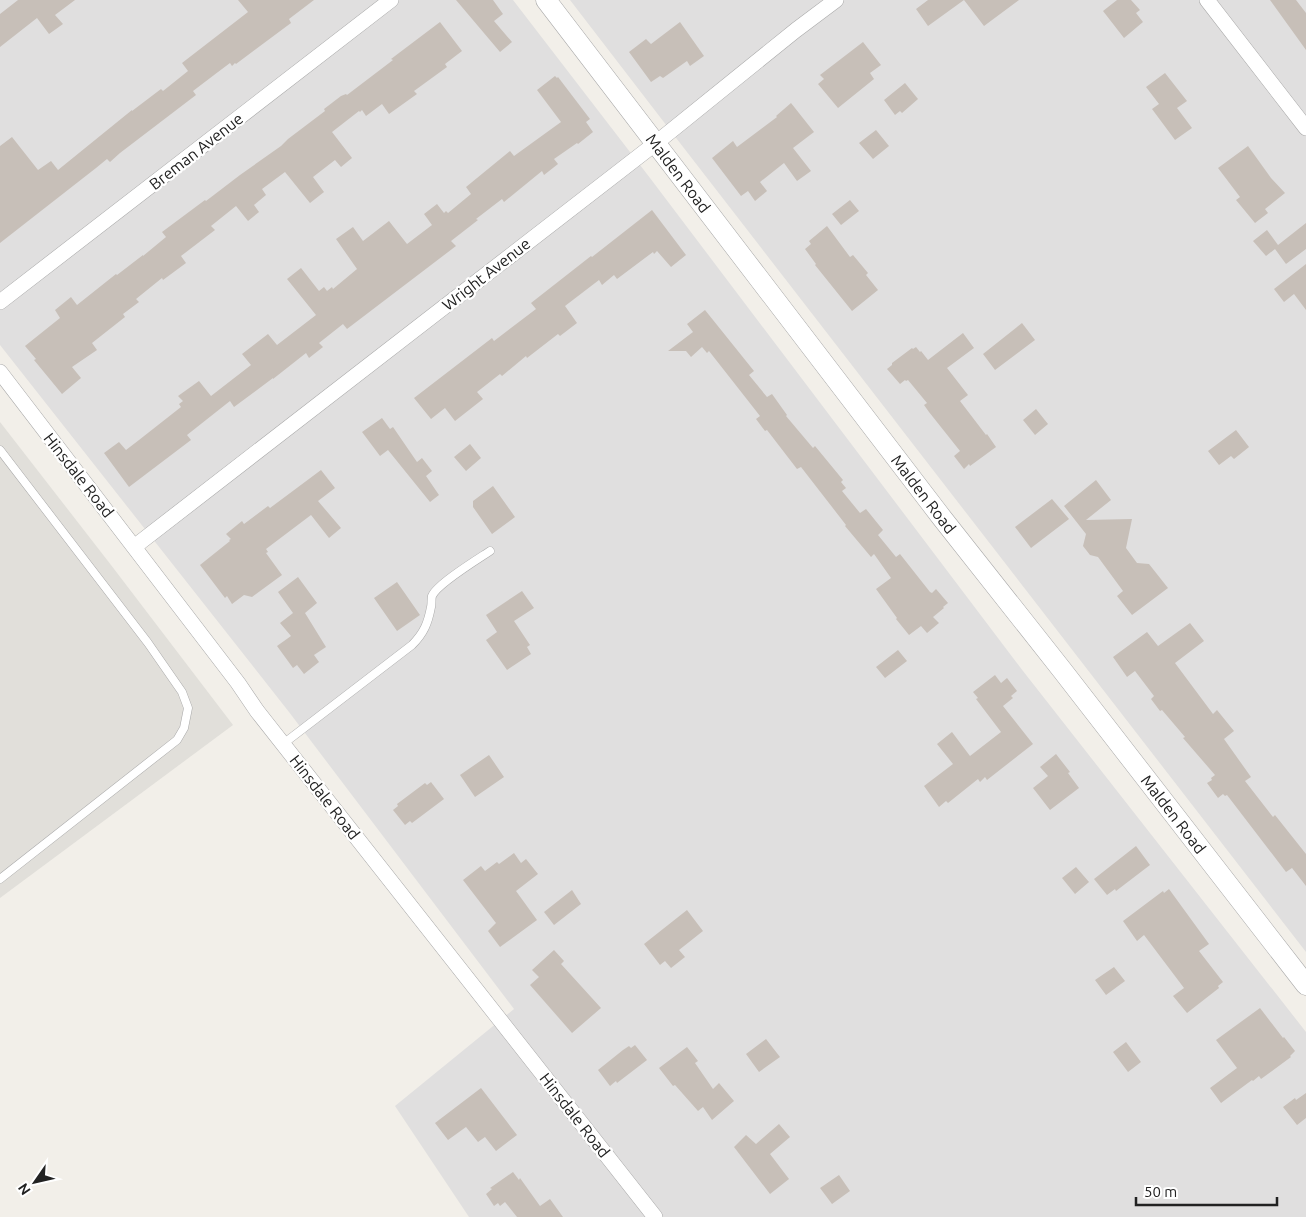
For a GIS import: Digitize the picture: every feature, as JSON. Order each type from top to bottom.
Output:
[{"type":"street","name":"Breman Avenue","points":[[0,302],[391,0]]},
{"type":"street","name":"Malden Road","points":[[546,0],[936,510],[1306,985]]},
{"type":"street","name":"Wright Avenue","points":[[134,547],[656,143],[836,0]]},
{"type":"street","points":[[1207,0],[1306,128]]},
{"type":"street","name":"Hinsdale Road","points":[[0,372],[283,744],[655,1217]]},
{"type":"lane","points":[[0,450],[148,643],[182,692],[188,708],[184,728],[177,740],[0,879]]},
{"type":"lane","points":[[283,744],[421,636],[431,607],[432,595],[439,587],[490,551]]},
{"type":"shaded area","points":[[0,0],[513,0],[1023,671],[1306,1032],[1306,1217],[469,1217],[395,1106],[514,1009],[289,712],[0,345]]},
{"type":"shaded area","points":[[570,0],[1306,0],[1306,952],[680,143]]},
{"type":"shaded area","points":[[0,422],[233,725],[0,898]]},
{"type":"building","points":[[18,0],[75,0],[55,15],[63,24],[49,34],[37,18],[0,47],[0,14]]},
{"type":"building","points":[[238,0],[314,0],[289,19],[291,23],[236,64],[232,66],[230,63],[218,72],[193,91],[196,95],[110,162],[107,159],[0,243],[0,146],[12,137],[38,170],[51,161],[58,170],[132,110],[161,89],[163,91],[188,71],[182,63],[248,12]]},
{"type":"building","points":[[456,0],[493,0],[503,14],[494,21],[512,42],[500,52]]},
{"type":"building","points":[[928,0],[964,0],[928,26],[916,9]]},
{"type":"building","points":[[964,0],[1019,0],[984,26]]},
{"type":"building","points":[[1117,0],[1131,0],[1140,10],[1136,13],[1143,22],[1124,38],[1103,11]]},
{"type":"building","points":[[1270,0],[1296,0],[1306,13],[1306,50]]},
{"type":"building","points":[[440,22],[462,51],[445,64],[447,67],[414,91],[417,94],[389,114],[382,104],[366,116],[362,110],[332,132],[352,158],[341,167],[335,160],[313,177],[324,192],[310,203],[285,172],[262,189],[266,195],[254,205],[259,212],[248,221],[236,206],[211,226],[215,230],[181,256],[186,263],[163,280],[162,278],[136,299],[139,302],[123,314],[125,317],[92,343],[97,350],[72,367],[81,378],[62,394],[25,346],[60,318],[55,310],[71,297],[77,305],[116,274],[143,256],[166,237],[162,232],[281,146],[325,111],[324,109],[341,96],[347,95]]},
{"type":"building","points":[[680,22],[704,56],[690,66],[687,61],[663,78],[660,76],[651,82],[629,52],[646,39],[651,44]]},
{"type":"building","points":[[863,42],[881,65],[870,73],[874,79],[838,108],[818,84],[824,79],[820,75]]},
{"type":"building","points":[[1165,73],[1187,101],[1177,108],[1192,128],[1175,140],[1152,109],[1159,104],[1146,87]]},
{"type":"building","points":[[555,76],[558,77],[590,119],[586,122],[593,132],[554,159],[558,164],[544,175],[542,171],[504,202],[502,199],[476,219],[478,220],[451,241],[456,246],[347,329],[343,324],[319,343],[323,347],[309,358],[306,353],[234,407],[230,401],[187,435],[191,440],[129,487],[104,453],[119,442],[126,450],[181,407],[179,404],[183,401],[178,396],[199,381],[211,396],[251,365],[242,354],[268,334],[277,345],[316,315],[287,279],[301,268],[319,291],[324,287],[327,291],[332,287],[333,289],[357,269],[336,239],[353,227],[363,241],[389,221],[407,244],[432,225],[424,214],[437,204],[444,213],[446,211],[448,213],[471,194],[466,187],[510,151],[514,156],[561,122],[537,90]]},
{"type":"building","points":[[905,83],[918,99],[902,113],[900,111],[895,115],[884,100]]},
{"type":"building","points":[[791,103],[814,132],[793,148],[811,171],[797,181],[784,163],[760,182],[767,191],[755,201],[748,191],[741,196],[712,158],[733,141],[737,147],[777,117]]},
{"type":"building","points":[[876,130],[889,146],[873,159],[859,143]]},
{"type":"building","points":[[1248,146],[1271,178],[1285,193],[1265,209],[1268,213],[1255,223],[1236,200],[1240,197],[1218,168]]},
{"type":"building","points":[[850,200],[859,211],[841,225],[832,214]]},
{"type":"building","points":[[652,210],[686,255],[671,267],[657,251],[654,254],[653,252],[617,279],[614,275],[602,285],[599,280],[565,306],[577,323],[560,336],[558,334],[527,358],[526,356],[502,376],[500,374],[477,392],[483,399],[455,421],[445,408],[431,419],[414,398],[492,338],[494,341],[536,309],[531,303]]},
{"type":"building","points":[[1306,223],[1306,249],[1286,264],[1275,249],[1266,256],[1253,241],[1267,230],[1278,245]]},
{"type":"building","points":[[827,226],[850,257],[853,255],[868,273],[866,275],[878,290],[852,311],[815,265],[805,249],[811,244],[809,241]]},
{"type":"building","points":[[1306,264],[1306,310],[1294,294],[1284,302],[1274,289]]},
{"type":"building","points":[[705,310],[754,371],[749,375],[767,397],[772,394],[786,416],[813,448],[815,446],[843,480],[841,482],[846,488],[842,491],[860,513],[866,509],[883,530],[878,535],[896,557],[900,554],[930,592],[932,593],[936,589],[948,603],[933,617],[939,623],[927,633],[921,626],[909,635],[896,619],[876,589],[891,578],[874,554],[871,557],[845,526],[801,467],[797,469],[767,430],[765,431],[756,419],[760,416],[709,351],[707,353],[702,347],[691,357],[686,351],[668,351],[693,332],[687,324]]},
{"type":"building","points":[[1022,323],[1035,340],[995,370],[983,354]]},
{"type":"building","points":[[963,333],[974,348],[947,368],[968,395],[960,401],[996,447],[964,469],[954,456],[960,451],[924,405],[927,403],[908,380],[900,384],[887,369],[892,363],[916,347],[928,360]]},
{"type":"building","points":[[1036,409],[1048,424],[1035,435],[1023,420]]},
{"type":"building","points":[[382,418],[390,429],[393,427],[417,462],[422,458],[432,471],[426,476],[439,495],[430,502],[388,450],[380,456],[362,432]]},
{"type":"building","points":[[1236,430],[1249,447],[1234,459],[1231,456],[1219,465],[1208,451]]},
{"type":"building","points":[[470,444],[481,458],[466,471],[454,457]]},
{"type":"building","points":[[321,470],[335,488],[318,501],[341,528],[329,538],[311,515],[266,549],[268,552],[266,553],[282,575],[252,597],[244,595],[232,604],[227,596],[225,598],[200,565],[230,541],[231,539],[226,534],[242,521],[244,524],[268,506],[270,508]]},
{"type":"building","points":[[1096,480],[1111,500],[1086,520],[1132,519],[1126,548],[1137,563],[1149,564],[1168,588],[1132,615],[1117,596],[1123,591],[1098,557],[1090,555],[1083,546],[1086,534],[1064,506]]},
{"type":"building","points":[[493,486],[515,517],[492,534],[473,507],[473,501]]},
{"type":"building","points":[[1052,499],[1069,519],[1031,548],[1015,527]]},
{"type":"building","points":[[298,577],[317,603],[305,613],[326,647],[314,655],[319,662],[304,674],[297,665],[293,668],[277,646],[291,636],[280,623],[293,613],[278,592]]},
{"type":"building","points":[[397,582],[420,615],[397,631],[374,598]]},
{"type":"building","points":[[522,591],[534,608],[514,621],[530,645],[527,647],[531,654],[507,670],[486,640],[497,632],[486,615]]},
{"type":"building","points":[[1190,623],[1204,641],[1175,663],[1213,714],[1217,710],[1234,731],[1224,739],[1251,777],[1245,781],[1273,817],[1275,815],[1306,854],[1306,886],[1292,868],[1286,872],[1227,795],[1223,794],[1218,798],[1207,783],[1215,775],[1162,710],[1160,711],[1151,699],[1154,696],[1135,671],[1127,677],[1113,657],[1147,632],[1158,646]]},
{"type":"building","points":[[898,650],[907,661],[885,678],[876,667]]},
{"type":"building","points":[[995,675],[1001,683],[1007,678],[1017,691],[1011,696],[1013,698],[1003,706],[1033,744],[987,780],[985,777],[980,782],[978,779],[948,803],[946,801],[939,807],[924,786],[953,764],[937,744],[952,732],[970,756],[1001,732],[976,699],[978,698],[973,692]]},
{"type":"building","points":[[1056,754],[1070,772],[1068,773],[1079,788],[1050,810],[1033,788],[1048,776],[1040,767]]},
{"type":"building","points":[[489,755],[504,777],[475,797],[460,775]]},
{"type":"building","points":[[431,782],[444,799],[412,823],[410,821],[405,825],[393,810],[398,806],[397,804],[425,783],[427,785]]},
{"type":"building","points":[[1136,846],[1150,865],[1116,891],[1115,889],[1107,895],[1094,879]]},
{"type":"building","points":[[514,853],[521,863],[526,859],[538,874],[516,891],[537,920],[500,947],[488,931],[496,923],[463,880],[481,866],[485,871]]},
{"type":"building","points":[[1076,867],[1089,882],[1075,894],[1062,878]]},
{"type":"building","points":[[1169,889],[1209,944],[1199,951],[1223,982],[1218,986],[1219,988],[1187,1013],[1173,996],[1184,988],[1144,935],[1137,941],[1123,921],[1163,891],[1164,893]]},
{"type":"building","points":[[572,890],[581,904],[554,925],[544,912]]},
{"type":"building","points":[[687,910],[703,931],[679,950],[685,957],[671,968],[665,961],[660,965],[644,944]]},
{"type":"building","points":[[554,950],[564,961],[561,964],[601,1008],[572,1033],[530,985],[539,977],[532,970]]},
{"type":"building","points":[[1114,967],[1125,981],[1106,995],[1095,980]]},
{"type":"building","points":[[1260,1008],[1295,1051],[1291,1057],[1261,1079],[1259,1076],[1252,1080],[1221,1103],[1210,1088],[1237,1068],[1216,1040]]},
{"type":"building","points":[[766,1039],[780,1057],[759,1072],[746,1054]]},
{"type":"building","points":[[1126,1042],[1141,1062],[1128,1072],[1113,1052]]},
{"type":"building","points":[[635,1045],[647,1060],[617,1083],[616,1081],[610,1086],[598,1070],[623,1050]]},
{"type":"building","points":[[687,1047],[698,1061],[695,1063],[713,1089],[719,1083],[734,1101],[712,1120],[703,1107],[698,1111],[675,1085],[673,1086],[659,1068]]},
{"type":"building","points":[[481,1088],[517,1135],[496,1151],[485,1137],[478,1142],[466,1127],[448,1140],[435,1123]]},
{"type":"building","points":[[1306,1093],[1306,1118],[1297,1125],[1283,1107]]},
{"type":"building","points":[[779,1124],[790,1137],[770,1154],[789,1179],[770,1194],[734,1147],[746,1135],[756,1144]]},
{"type":"building","points":[[513,1172],[519,1180],[520,1178],[540,1206],[550,1199],[563,1217],[517,1217],[505,1202],[500,1206],[498,1203],[494,1206],[486,1194],[492,1189],[490,1188]]},
{"type":"building","points":[[839,1175],[850,1191],[832,1204],[820,1188]]}]
